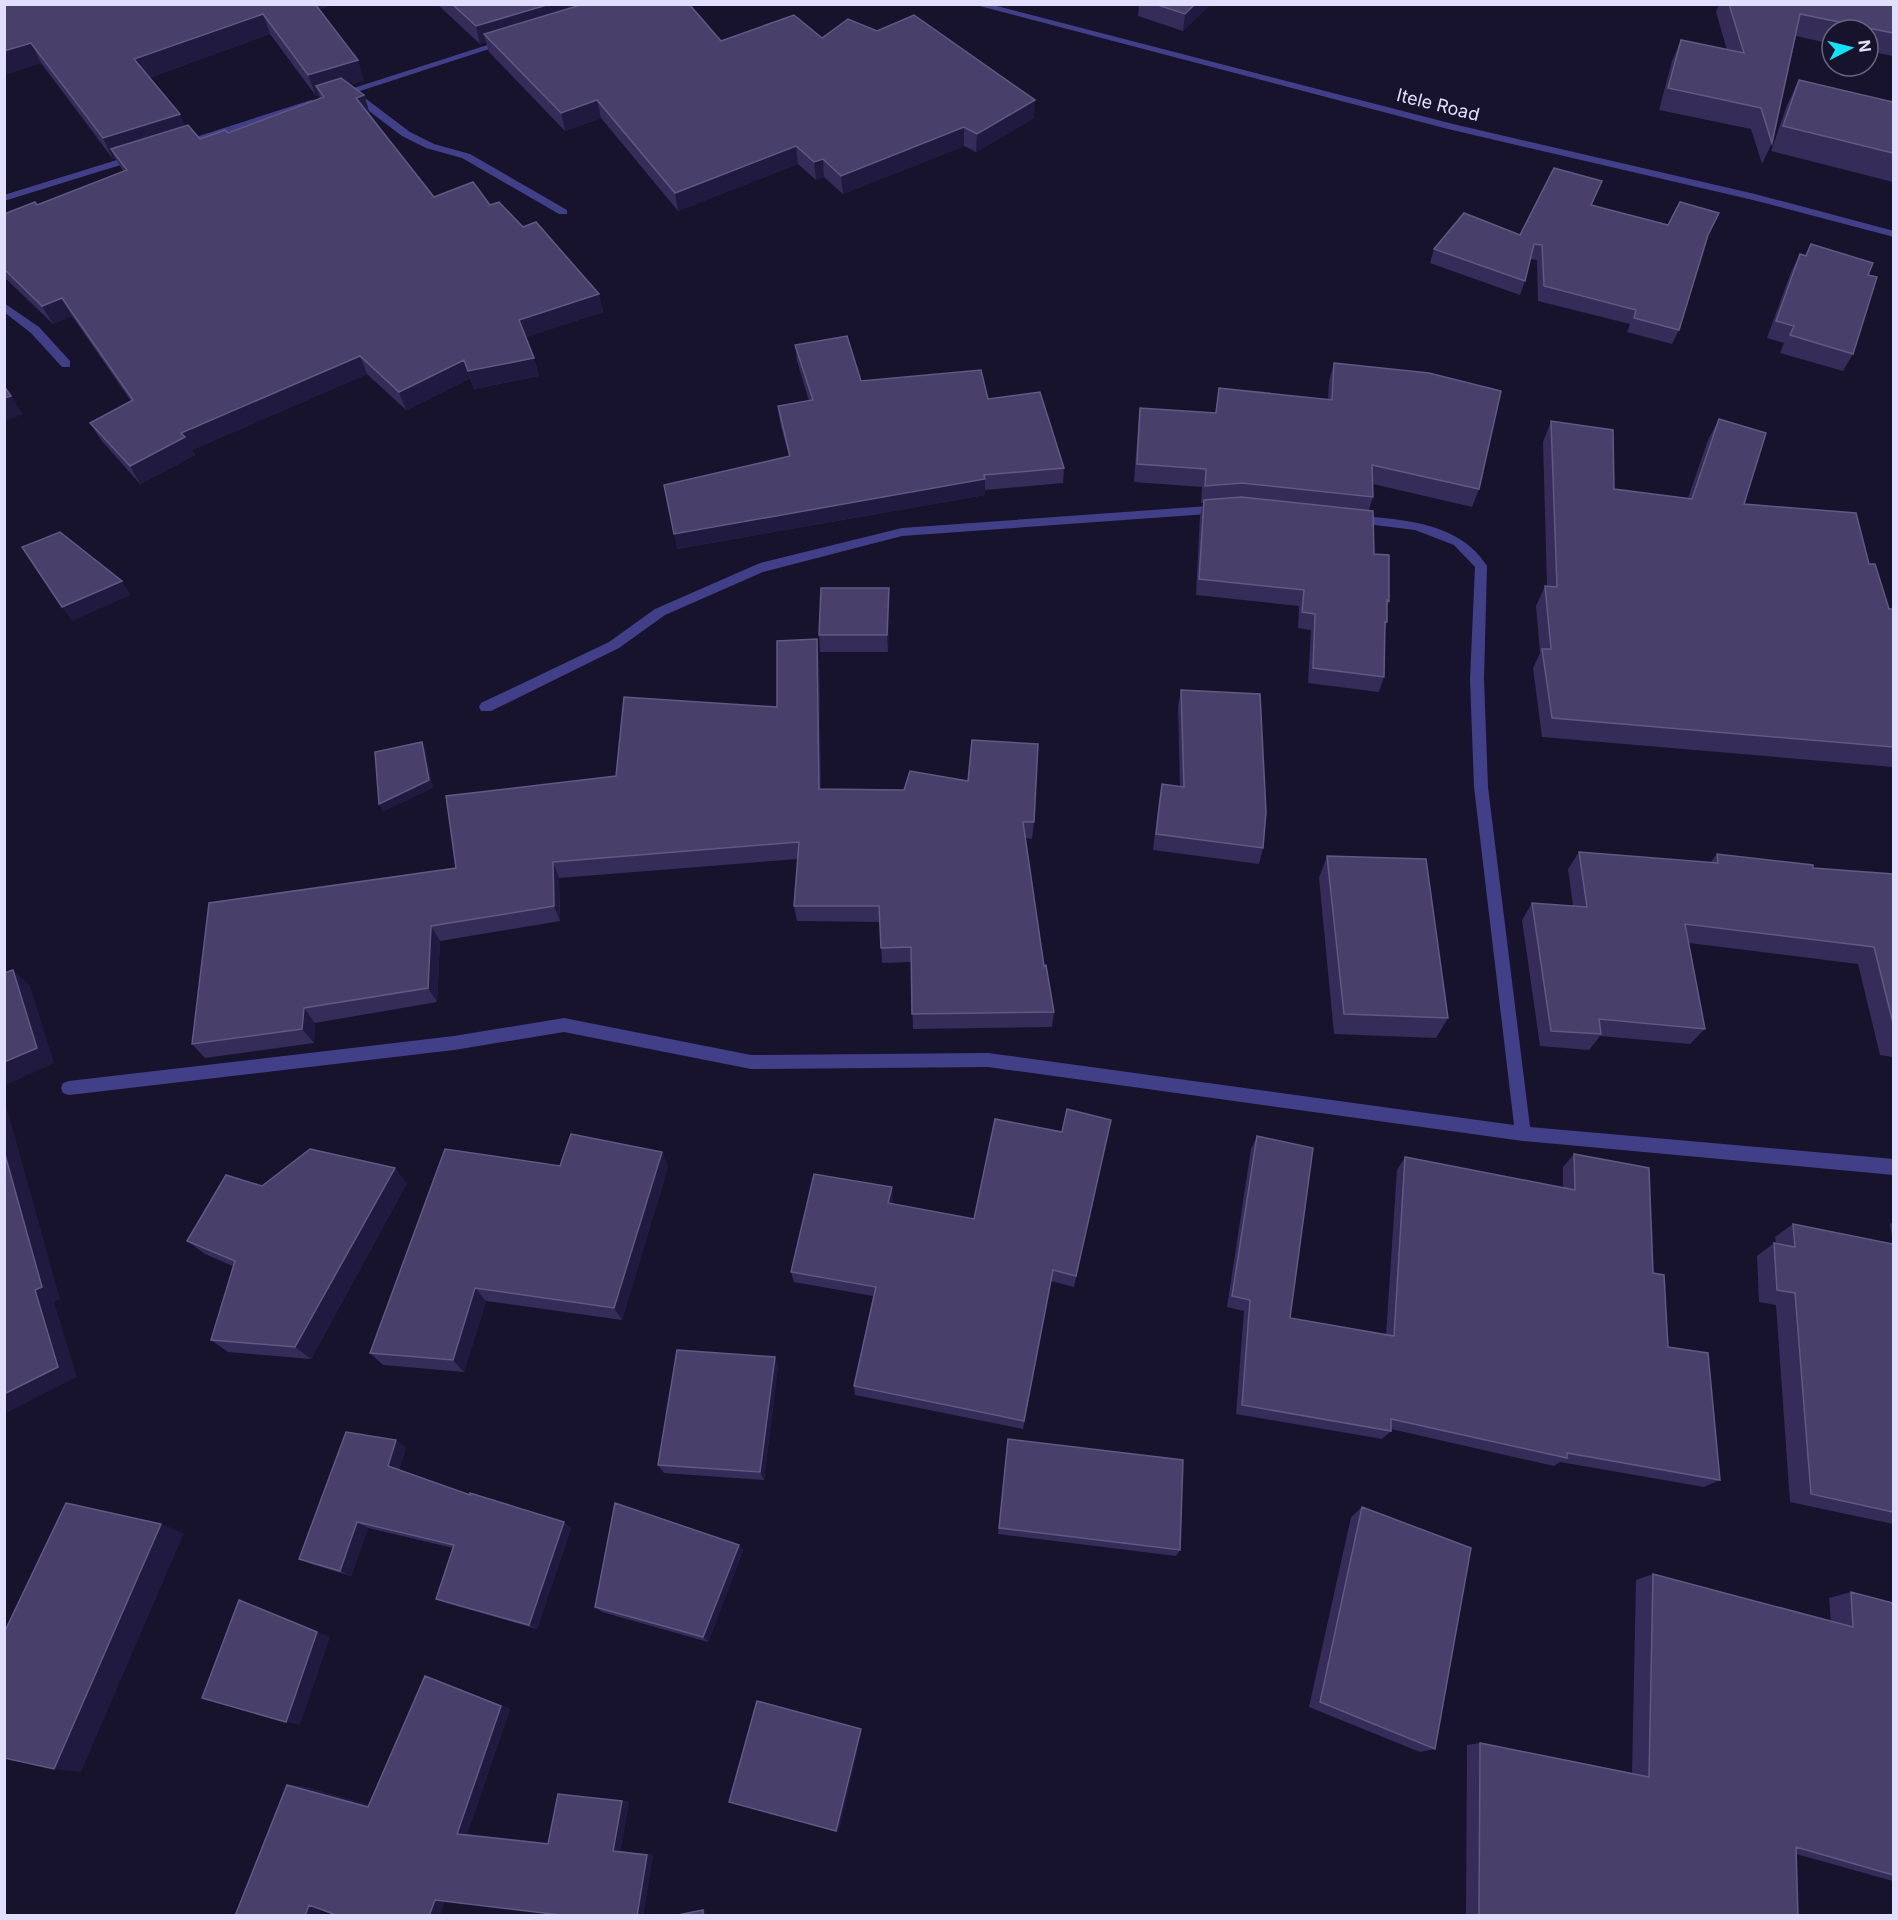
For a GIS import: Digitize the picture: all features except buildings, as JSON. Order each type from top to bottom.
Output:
[{"type":"street","name":"Itele Road","points":[[976,4],[1452,127],[1755,196],[1893,234]]},
{"type":"street","points":[[328,98],[521,37]]},
{"type":"street","points":[[350,91],[406,134],[430,146],[466,156],[563,212]]},
{"type":"street","points":[[172,146],[317,101]]},
{"type":"street","points":[[4,198],[149,153]]},
{"type":"street","points":[[4,306],[35,330],[66,364]]},
{"type":"street","points":[[486,707],[614,645],[660,612],[760,568],[902,532],[1238,507]]},
{"type":"street","points":[[1345,519],[1416,526],[1458,542],[1481,566],[1477,678],[1481,788],[1522,1134]]},
{"type":"street","points":[[69,1088],[454,1043],[564,1025],[751,1062],[988,1060],[1522,1134],[1893,1167]]}]
